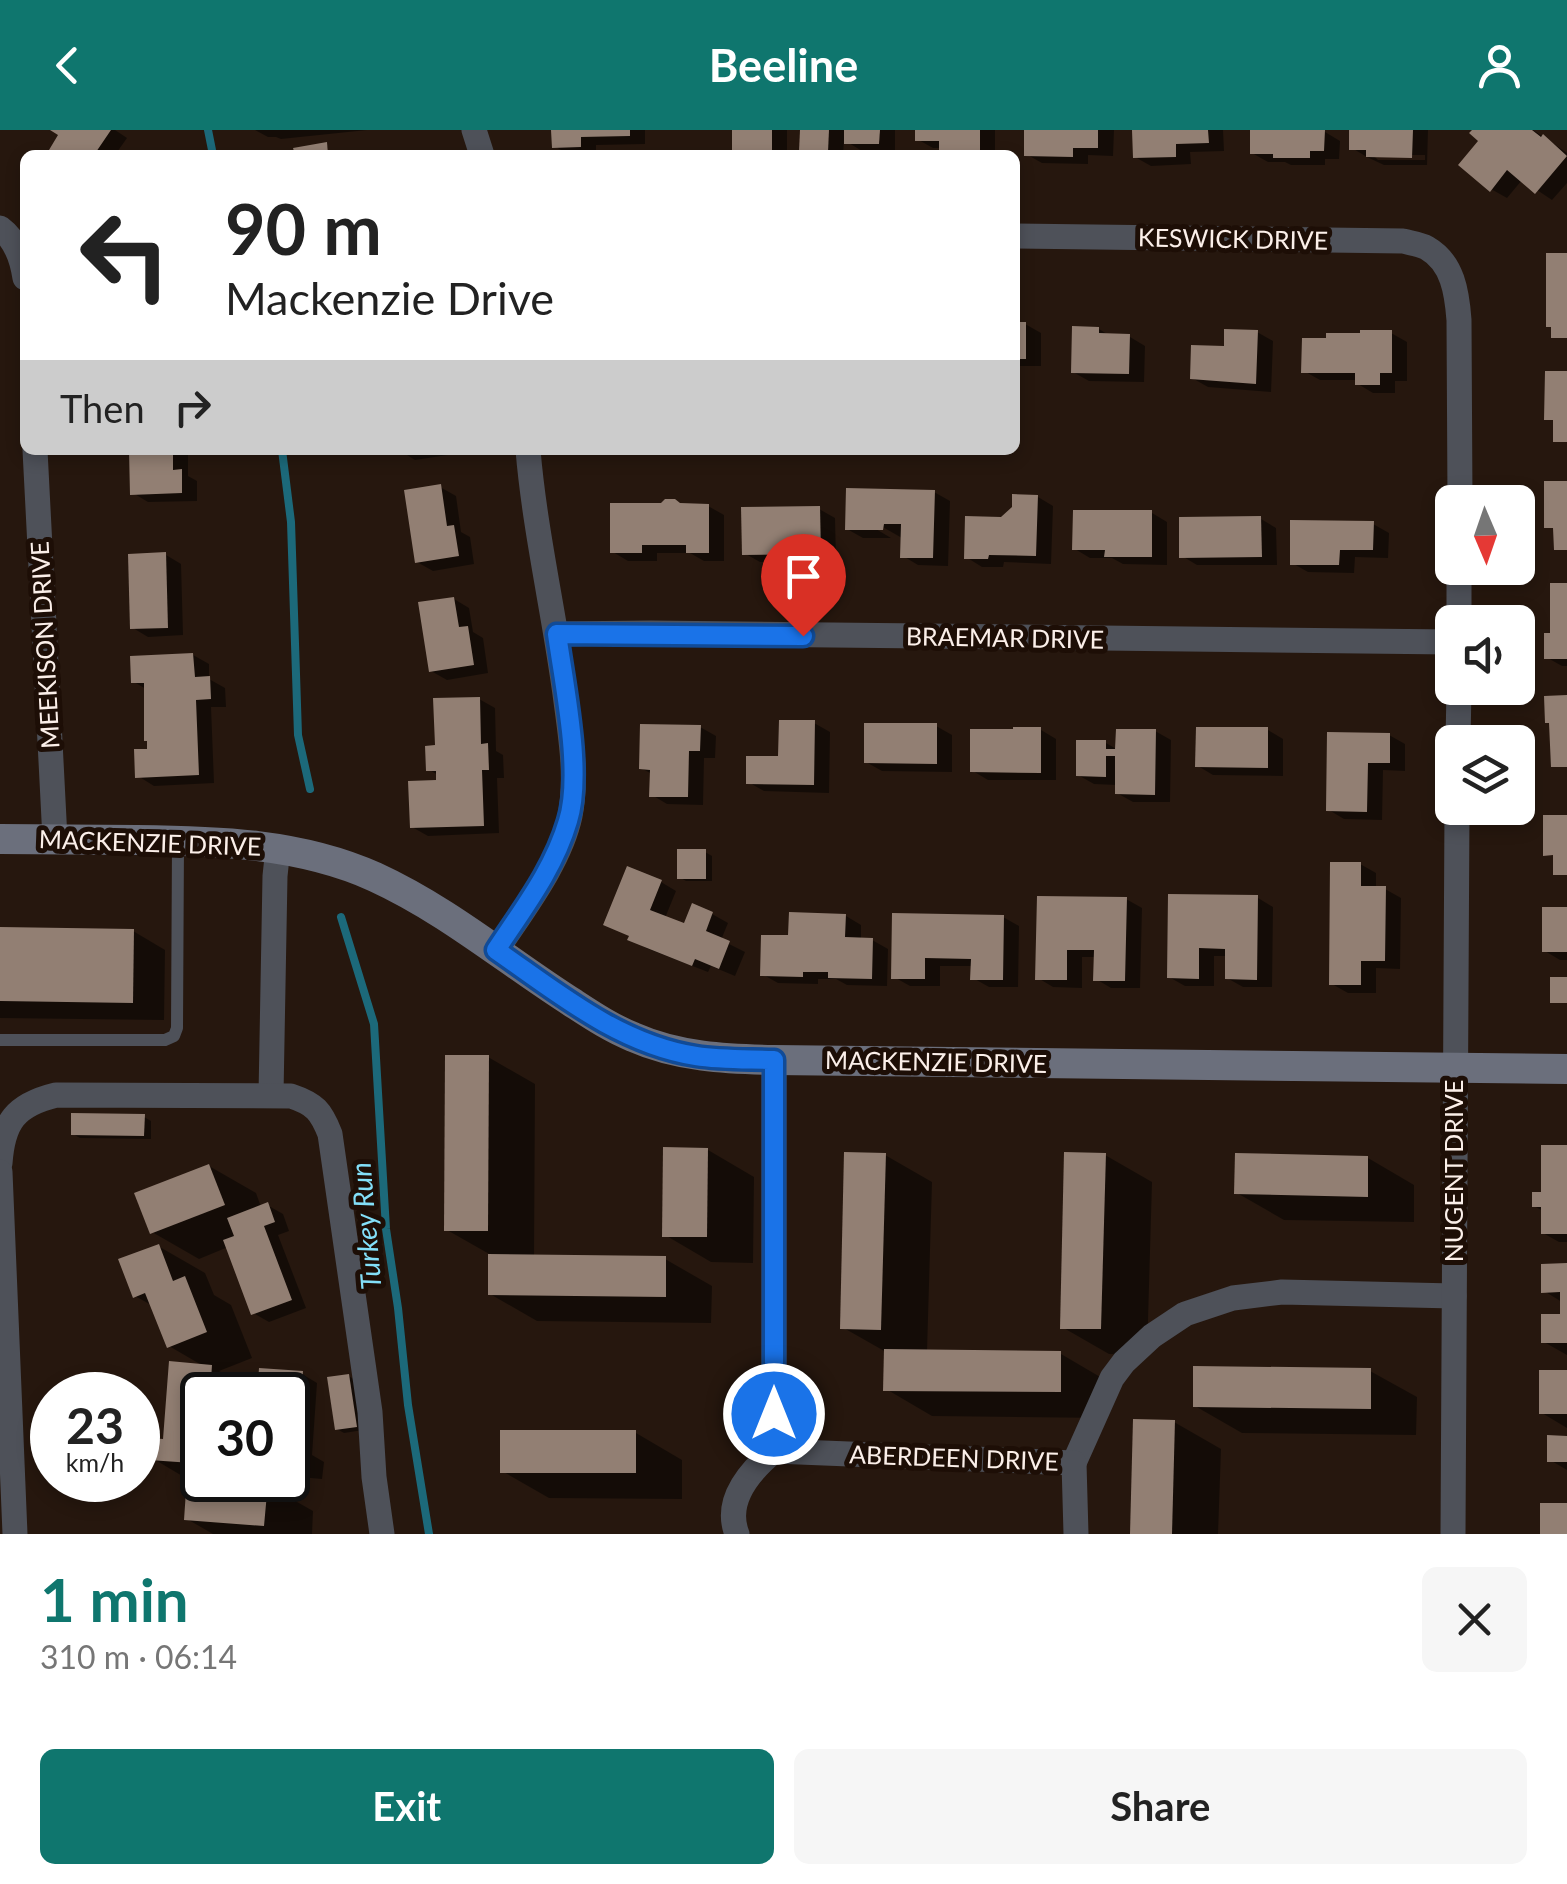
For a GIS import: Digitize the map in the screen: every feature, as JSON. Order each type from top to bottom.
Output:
[{"type":"street","points":[[5,232],[20,258]]},
{"type":"street","name":"KESWICK DRIVE","points":[[1020,236],[1403,241],[1426,248],[1445,264],[1457,291],[1460,485]]},
{"type":"street","name":"MEEKISON DRIVE","points":[[34,455],[55,839]]},
{"type":"street","points":[[496,950],[544,876],[570,817],[573,774],[557,634],[528,455]]},
{"type":"street","name":"BRAEMAR DRIVE","points":[[557,634],[1435,642]]},
{"type":"street","name":"NUGENT DRIVE","points":[[1452,1534],[1457,825]]},
{"type":"street","name":"MACKENZIE DRIVE","points":[[0,839],[224,842],[278,848],[372,876],[446,914],[610,1026],[636,1039],[694,1056],[1567,1069]]},
{"type":"street","points":[[271,1095],[278,848]]},
{"type":"street","points":[[737,1534],[732,1522],[739,1494],[756,1466],[774,1450],[774,1060]]},
{"type":"street","points":[[0,1163],[4,1133],[12,1118],[24,1106],[56,1094],[291,1096],[307,1101],[322,1114],[330,1134],[370,1412],[382,1534]]},
{"type":"street","points":[[0,1172],[15,1534]]},
{"type":"street","name":"ABERDEEN DRIVE","points":[[1076,1534],[1074,1463],[1112,1378],[1152,1336],[1185,1314],[1233,1298],[1282,1292],[1454,1296]]},
{"type":"street","name":"ABERDEEN DRIVE","points":[[774,1450],[1074,1463]]},
{"type":"lane","points":[[0,1040],[165,1040],[174,1036],[178,841]]},
{"type":"building","points":[[50,130],[111,130],[97,150],[49,150],[58,135]]},
{"type":"building","points":[[551,130],[630,130],[630,136],[581,137],[581,147],[552,148]]},
{"type":"building","points":[[732,130],[772,130],[772,150],[732,150]]},
{"type":"building","points":[[800,130],[829,130],[828,150],[799,150]]},
{"type":"building","points":[[844,130],[880,130],[879,144],[844,144]]},
{"type":"building","points":[[915,130],[980,130],[980,150],[939,150],[939,141],[915,141]]},
{"type":"building","points":[[1024,130],[1098,130],[1098,148],[1073,148],[1073,157],[1024,156]]},
{"type":"building","points":[[1132,130],[1208,130],[1209,143],[1176,144],[1176,157],[1133,158]]},
{"type":"building","points":[[1250,130],[1325,130],[1324,151],[1310,151],[1310,158],[1250,154]]},
{"type":"building","points":[[1349,130],[1413,130],[1412,158],[1366,157],[1366,150],[1349,150]]},
{"type":"building","points":[[1532,130],[1541,137],[1543,134],[1567,156],[1535,194],[1507,170],[1490,192],[1458,165],[1478,141],[1469,133]]},
{"type":"building","points":[[327,142],[328,150],[294,150]]},
{"type":"building","points":[[1546,253],[1567,253],[1567,338],[1551,338],[1551,327],[1546,327]]},
{"type":"building","points":[[1020,322],[1026,322],[1026,359],[1020,359]]},
{"type":"building","points":[[1072,326],[1099,327],[1099,333],[1130,334],[1129,374],[1071,373]]},
{"type":"building","points":[[1224,329],[1258,330],[1256,384],[1190,379],[1191,345],[1224,346]]},
{"type":"building","points":[[1392,330],[1392,373],[1380,373],[1380,385],[1355,385],[1355,373],[1301,373],[1302,338],[1326,338],[1326,333]]},
{"type":"building","points":[[1545,371],[1567,371],[1567,442],[1553,442],[1553,420],[1544,420]]},
{"type":"building","points":[[129,455],[173,455],[173,470],[182,469],[182,493],[130,495]]},
{"type":"building","points":[[1544,481],[1567,481],[1567,550],[1554,550],[1553,528],[1544,528]]},
{"type":"building","points":[[441,484],[447,526],[454,525],[459,556],[415,563],[404,490]]},
{"type":"building","points":[[846,488],[935,490],[933,558],[900,558],[901,524],[884,524],[883,530],[845,530]]},
{"type":"building","points":[[1012,494],[1038,495],[1036,556],[964,559],[965,516],[1001,517],[1012,507]]},
{"type":"building","points":[[665,499],[709,504],[709,553],[686,553],[686,545],[642,545],[642,553],[610,553],[610,503],[661,503]]},
{"type":"building","points":[[820,506],[821,554],[742,555],[741,507]]},
{"type":"building","points":[[1073,510],[1152,510],[1152,557],[1104,557],[1105,550],[1072,550]]},
{"type":"building","points":[[1261,516],[1262,557],[1179,558],[1179,517]]},
{"type":"building","points":[[1290,520],[1374,521],[1373,550],[1340,550],[1339,565],[1290,565]]},
{"type":"building","points":[[166,552],[168,628],[130,629],[128,554]]},
{"type":"building","points":[[1550,583],[1567,583],[1567,659],[1544,659],[1544,633],[1550,633]]},
{"type":"building","points":[[454,597],[459,627],[468,626],[474,665],[429,672],[418,602]]},
{"type":"building","points":[[193,653],[195,677],[210,676],[211,699],[196,700],[199,775],[135,778],[134,749],[147,749],[147,741],[144,683],[131,683],[130,656]]},
{"type":"building","points":[[1567,695],[1567,767],[1551,767],[1544,696]]},
{"type":"building","points":[[480,697],[481,744],[488,743],[489,770],[482,770],[484,826],[410,828],[408,781],[436,780],[436,771],[426,771],[425,746],[435,745],[433,698]]},
{"type":"building","points":[[779,720],[815,720],[814,785],[746,784],[746,756],[778,756]]},
{"type":"building","points":[[864,723],[937,723],[937,764],[864,763]]},
{"type":"building","points":[[640,724],[701,725],[700,751],[689,751],[688,797],[649,797],[650,770],[639,769]]},
{"type":"building","points":[[1041,727],[1041,773],[970,772],[970,729]]},
{"type":"building","points":[[1196,727],[1268,727],[1268,768],[1195,767]]},
{"type":"building","points":[[1116,729],[1156,729],[1155,795],[1115,794],[1115,756],[1106,756],[1106,777],[1076,776],[1076,740],[1106,740],[1106,749],[1115,749]]},
{"type":"building","points":[[1327,732],[1390,733],[1390,763],[1368,763],[1367,812],[1326,811]]},
{"type":"building","points":[[1543,815],[1567,815],[1567,875],[1553,875],[1553,855],[1543,856]]},
{"type":"building","points":[[677,849],[706,849],[706,879],[677,879]]},
{"type":"building","points":[[1330,862],[1361,862],[1361,886],[1386,886],[1385,961],[1361,961],[1361,985],[1329,985]]},
{"type":"building","points":[[627,866],[662,880],[650,910],[684,923],[692,903],[713,912],[706,931],[730,941],[719,969],[695,959],[692,966],[627,940],[629,936],[603,925]]},
{"type":"building","points":[[1168,894],[1258,895],[1257,980],[1225,979],[1225,949],[1199,948],[1199,979],[1167,978]]},
{"type":"building","points":[[1037,896],[1127,897],[1125,981],[1093,981],[1094,950],[1067,950],[1067,980],[1035,980]]},
{"type":"building","points":[[1542,907],[1567,907],[1567,952],[1542,952]]},
{"type":"building","points":[[789,912],[846,914],[845,937],[873,938],[872,979],[828,978],[828,972],[803,972],[803,977],[760,976],[761,935],[788,935]]},
{"type":"building","points":[[892,913],[1004,915],[1003,980],[970,980],[971,959],[925,958],[925,979],[891,979]]},
{"type":"building","points":[[0,927],[134,929],[133,1003],[0,1001]]},
{"type":"building","points":[[1550,977],[1567,977],[1567,1003],[1550,1003]]},
{"type":"building","points":[[445,1055],[489,1055],[488,1231],[444,1231]]},
{"type":"building","points":[[71,1113],[145,1114],[144,1136],[71,1135]]},
{"type":"building","points":[[1541,1145],[1567,1145],[1567,1234],[1541,1234],[1541,1207],[1532,1207],[1532,1192],[1541,1192]]},
{"type":"building","points":[[663,1147],[708,1148],[707,1237],[662,1237]]},
{"type":"building","points":[[844,1152],[886,1153],[881,1330],[840,1329]]},
{"type":"building","points":[[1064,1152],[1106,1153],[1101,1329],[1060,1329]]},
{"type":"building","points":[[1235,1153],[1368,1156],[1368,1197],[1234,1194]]},
{"type":"building","points":[[209,1164],[225,1205],[150,1234],[134,1193]]},
{"type":"building","points":[[268,1202],[275,1222],[264,1226],[292,1300],[251,1315],[223,1240],[234,1236],[227,1218]]},
{"type":"building","points":[[159,1244],[173,1281],[185,1276],[207,1332],[167,1348],[145,1293],[133,1298],[118,1259]]},
{"type":"building","points":[[488,1254],[666,1256],[666,1297],[488,1295]]},
{"type":"building","points":[[1567,1263],[1567,1343],[1541,1343],[1541,1314],[1560,1314],[1560,1292],[1541,1293],[1541,1264]]},
{"type":"building","points":[[884,1349],[1061,1351],[1061,1392],[883,1391]]},
{"type":"building","points":[[169,1361],[212,1365],[212,1372],[180,1372],[180,1462],[160,1461],[160,1439],[163,1439]]},
{"type":"building","points":[[1193,1366],[1371,1368],[1371,1409],[1193,1407]]},
{"type":"building","points":[[259,1368],[303,1371],[303,1372],[259,1372]]},
{"type":"building","points":[[1539,1370],[1567,1370],[1567,1414],[1539,1414]]},
{"type":"building","points":[[349,1374],[357,1427],[335,1430],[327,1377]]},
{"type":"building","points":[[1133,1419],[1175,1420],[1172,1534],[1130,1534]]},
{"type":"building","points":[[500,1430],[636,1430],[636,1473],[500,1473]]},
{"type":"building","points":[[1547,1435],[1567,1436],[1567,1462],[1547,1462]]},
{"type":"building","points":[[185,1502],[266,1502],[264,1526],[184,1520]]},
{"type":"building","points":[[1540,1503],[1567,1503],[1567,1534],[1540,1534]]},
{"type":"waterway","name":"Turkey Run","points":[[208,130],[212,150]]},
{"type":"waterway","name":"Turkey Run","points":[[283,455],[291,522],[298,735],[310,789]]},
{"type":"waterway","name":"Turkey Run","points":[[341,917],[374,1024],[386,1229],[429,1534]]},
{"type":"route","points":[[774,1414],[774,1060],[694,1056],[636,1039],[548,987],[496,950],[544,876],[570,817],[572,744],[557,634],[803,636]]}]
